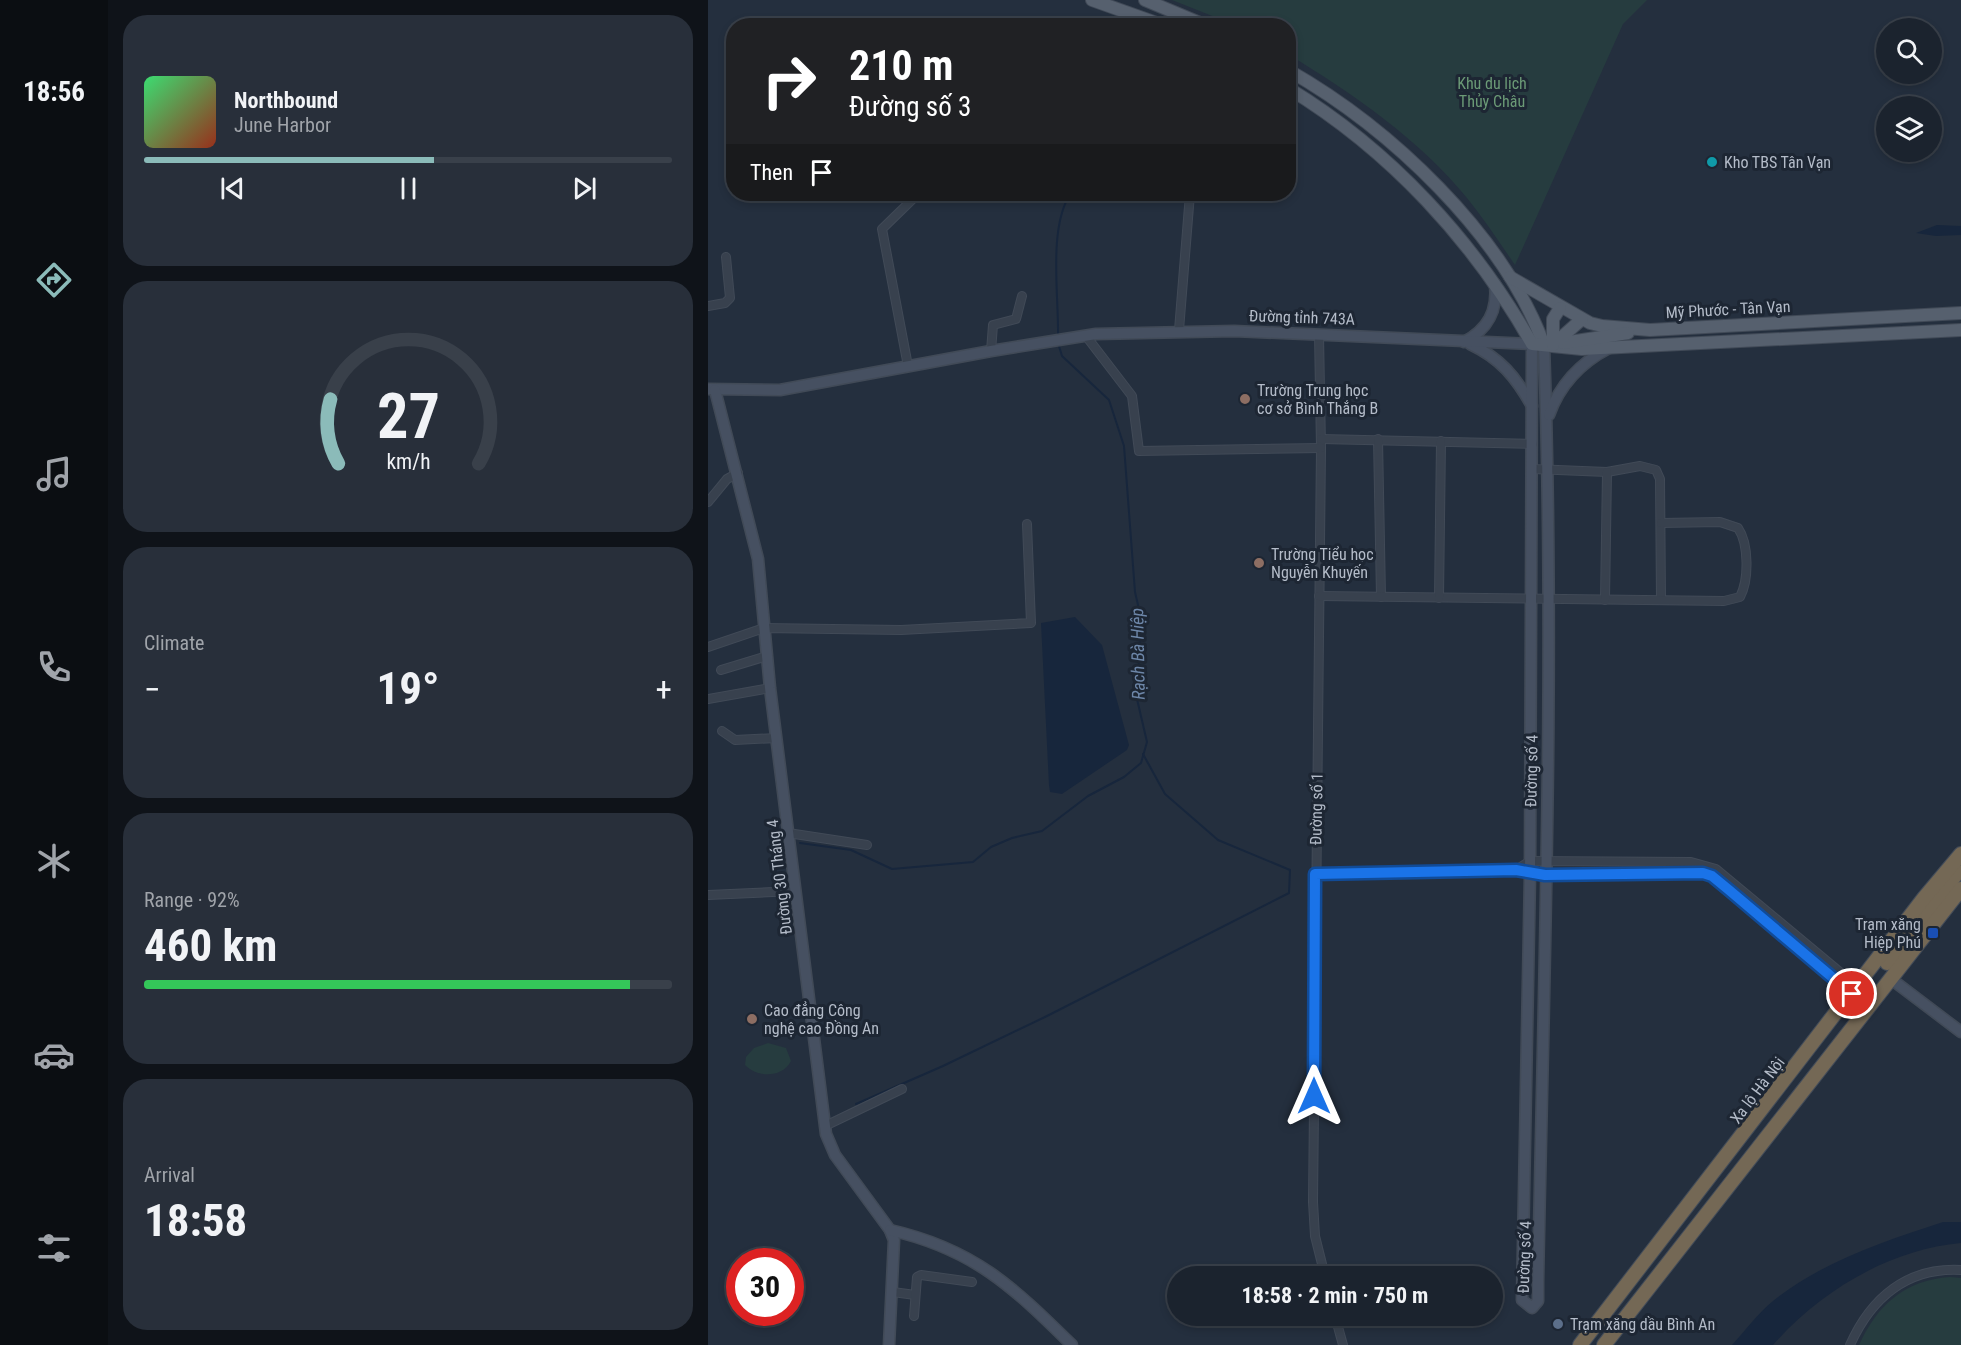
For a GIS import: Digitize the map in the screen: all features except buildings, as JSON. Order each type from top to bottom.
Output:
[{"type":"highway","name":"Xa lộ Hà Nội","points":[[1590,1345],[1858,993],[1924,898],[1961,854]]},
{"type":"highway","name":"Xa lộ Hà Nội","points":[[1580,1345],[1858,993],[1961,868]]},
{"type":"highway","points":[[1604,1345],[1618,1336],[1893,981],[1918,952],[1919,943],[1958,895]]},
{"type":"main road","points":[[1092,0],[1143,18]]},
{"type":"main road","points":[[1145,0],[1189,18]]},
{"type":"main road","name":"Mỹ Phước - Tân Vạn","points":[[1296,76],[1381,134],[1456,207],[1510,277],[1528,305],[1543,345],[1582,349],[1961,330]]},
{"type":"main road","points":[[1296,94],[1370,148],[1433,207],[1543,345]]},
{"type":"main road","points":[[1370,148],[1381,134]]},
{"type":"main road","name":"Mỹ Phước - Tân Vạn","points":[[1510,277],[1582,320],[1602,326],[1650,330],[1961,313]]},
{"type":"main road","points":[[1543,345],[1560,308]]},
{"type":"main road","points":[[1543,345],[1582,320]]},
{"type":"main road","name":"Đường tỉnh 743A","points":[[1543,345],[1573,336],[1618,335],[1650,330]]},
{"type":"street","points":[[908,366],[882,229],[911,201]]},
{"type":"street","points":[[1179,330],[1189,201]]},
{"type":"street","points":[[708,306],[725,303],[730,298],[726,257]]},
{"type":"street","points":[[1464,342],[1480,332],[1493,314],[1496,302],[1494,284]]},
{"type":"street","points":[[982,328],[1016,319],[1022,296]]},
{"type":"street","points":[[711,390],[780,390],[991,351],[993,326]]},
{"type":"street","name":"Đường tỉnh 743A","points":[[991,351],[1086,336],[1179,330],[1543,345]]},
{"type":"street","name":"Đường số 1","points":[[1319,334],[1321,448],[1313,1202],[1315,1236],[1323,1266]]},
{"type":"street","points":[[1086,336],[1132,396],[1139,451],[1321,448]]},
{"type":"street","points":[[1464,342],[1500,361],[1521,386],[1533,409]]},
{"type":"street","name":"Đường số 4","points":[[1543,345],[1547,421],[1545,875],[1538,1301],[1532,1308],[1522,1300],[1530,874],[1533,409],[1543,345]]},
{"type":"street","points":[[1547,421],[1553,403],[1569,377],[1593,356],[1609,348]]},
{"type":"street","name":"Đường 30 Tháng 4","points":[[711,390],[738,473],[758,559],[770,688],[825,1126],[835,1155],[890,1230],[895,1251],[889,1345]]},
{"type":"street","points":[[1320,438],[1533,444]]},
{"type":"street","points":[[1378,439],[1381,597]]},
{"type":"street","points":[[1439,598],[1441,441]]},
{"type":"street","points":[[1533,469],[1607,472],[1640,466],[1656,470],[1660,479],[1661,600]]},
{"type":"street","points":[[1605,600],[1607,472]]},
{"type":"street","points":[[708,502],[719,487],[738,473]]},
{"type":"street","points":[[1319,596],[1605,600],[1731,600],[1740,597],[1744,588],[1744,541],[1738,528],[1720,522],[1660,524]]},
{"type":"street","points":[[708,647],[764,627],[832,631],[900,630],[1031,623],[1027,524]]},
{"type":"street","points":[[721,670],[767,656]]},
{"type":"street","points":[[708,699],[770,688]]},
{"type":"street","points":[[722,731],[735,740],[777,738]]},
{"type":"street","points":[[788,833],[867,845]]},
{"type":"street","points":[[1516,870],[1530,861],[1691,862],[1703,869]]},
{"type":"street","points":[[1315,874],[1516,870],[1545,875],[1716,869],[1858,993]]},
{"type":"street","points":[[708,895],[795,891]]},
{"type":"street","points":[[1893,981],[1961,1032]]},
{"type":"street","points":[[825,1126],[902,1089]]},
{"type":"street","points":[[890,1230],[922,1237],[981,1265],[1027,1300],[1072,1345]]},
{"type":"street","points":[[1850,1345],[1865,1315],[1892,1288],[1921,1273],[1961,1270]]},
{"type":"street","points":[[914,1316],[916,1280],[921,1275],[972,1282]]},
{"type":"street","points":[[893,1292],[915,1295]]},
{"type":"street","points":[[1338,1326],[1343,1345]]},
{"type":"green space","name":"Khu du lịch Thủy Châu","points":[[1172,0],[1647,0],[1623,24],[1515,265],[1467,198],[1449,177],[1407,137],[1360,101],[1296,59],[1296,18],[1217,18]]},
{"type":"green space","points":[[768,1043],[786,1048],[791,1061],[787,1067],[776,1073],[763,1074],[745,1065],[746,1057],[754,1048]]},
{"type":"green space","points":[[1950,1277],[1961,1278],[1961,1345],[1859,1345],[1874,1318],[1894,1297],[1919,1283]]},
{"type":"water","points":[[1937,225],[1961,226],[1961,235],[1936,236],[1916,233]]},
{"type":"water","points":[[1075,617],[1102,645],[1129,745],[1127,750],[1062,794],[1050,792],[1049,785],[1041,623]]},
{"type":"water","points":[[1943,1222],[1961,1222],[1961,1243],[1908,1254],[1858,1276],[1812,1308],[1773,1345],[1732,1345],[1767,1306],[1812,1275],[1876,1245]]},
{"type":"waterway","name":"Rạch Bà Hiệp","points":[[1058,337],[1057,244],[1059,226],[1067,201]]},
{"type":"waterway","name":"Rạch Bà Hiệp","points":[[800,843],[851,850],[892,869],[973,862],[991,847],[1012,838],[1042,831],[1088,796],[1124,777],[1141,763],[1147,742],[1137,699],[1141,618],[1135,592],[1124,446],[1109,400],[1062,356],[1058,343]]},
{"type":"waterway","points":[[856,1104],[943,1066],[1047,1016],[1289,893],[1290,870],[1218,840],[1165,794],[1143,754]]},
{"type":"place","name":"Kho TBS Tân Vạn","points":[[1712,162]]},
{"type":"place","name":"Trường Trung học cơ sở Bình Thắng B","points":[[1245,399]]},
{"type":"place","name":"Trường Tiểu học Nguyễn Khuyến","points":[[1259,563]]},
{"type":"place","name":"Trạm xăng Hiệp Phú","points":[[1933,933]]},
{"type":"place","name":"Cao đẳng Công nghệ cao Đồng An","points":[[752,1019]]},
{"type":"place","name":"Trạm xăng dầu Bình An","points":[[1558,1324]]},
{"type":"route","points":[[1314,1096],[1315,874],[1516,870],[1545,875],[1639,872],[1703,873],[1712,876],[1779,930],[1852,994]]}]
